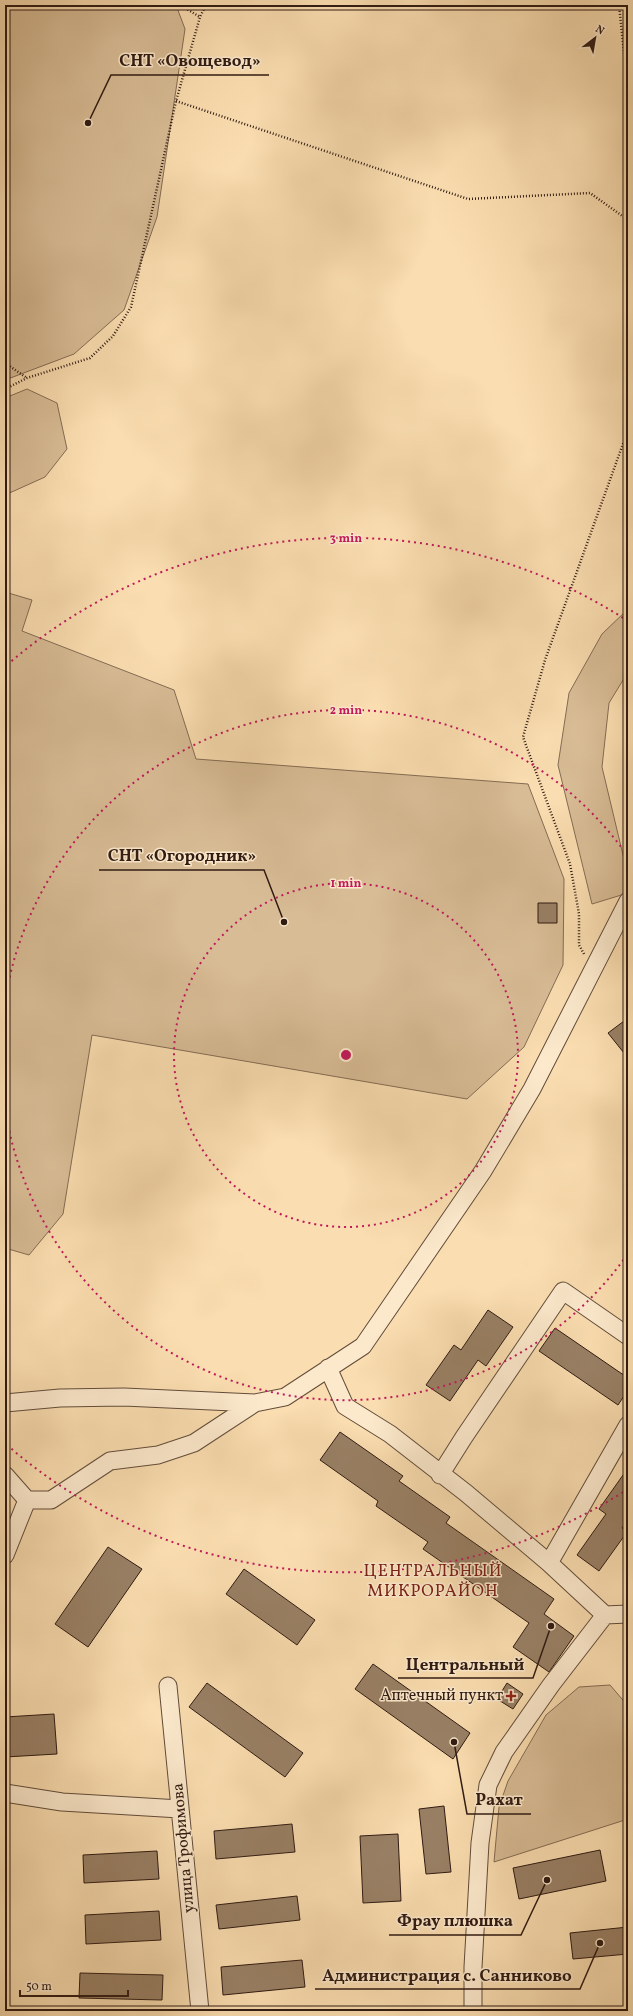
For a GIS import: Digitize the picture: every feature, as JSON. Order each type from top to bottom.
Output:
[{"type":"street","points":[[5,1404],[60,1398],[124,1397],[255,1403],[285,1397],[363,1346],[483,1171],[532,1089],[628,901]]},
{"type":"street","points":[[440,1475],[563,1291],[628,1336]]},
{"type":"street","points":[[328,1368],[346,1406],[390,1434],[440,1475],[466,1493],[549,1563],[605,1615],[628,1614]]},
{"type":"street","points":[[5,1475],[27,1500],[51,1500],[110,1461],[158,1455],[194,1443],[255,1403]]},
{"type":"street","points":[[549,1563],[628,1425]]},
{"type":"street","points":[[5,1555],[27,1500]]},
{"type":"street","points":[[473,2011],[473,1966],[480,1843],[488,1785],[504,1752],[551,1685],[605,1615]]},
{"type":"street","name":"улица Трофимова","points":[[168,1686],[200,2011]]},
{"type":"street","points":[[5,1793],[62,1802],[180,1808]]},
{"type":"path","points":[[180,5],[200,17]]},
{"type":"path","points":[[5,390],[27,378],[90,358],[113,336],[131,307],[176,101],[200,17],[206,5]]},
{"type":"path","points":[[619,5],[628,91]]},
{"type":"path","points":[[176,101],[468,199],[590,194],[628,220]]},
{"type":"path","points":[[5,363],[27,378]]},
{"type":"path","points":[[593,972],[579,945],[578,914],[570,864],[523,736],[545,660],[628,430]]},
{"type":"shaded area","points":[[5,5],[176,5],[185,29],[157,217],[124,310],[74,354],[5,380]]},
{"type":"shaded area","points":[[27,389],[57,403],[67,449],[45,477],[5,495],[5,398]]},
{"type":"shaded area","points":[[5,592],[32,600],[22,631],[174,690],[196,759],[528,784],[564,879],[563,965],[524,1047],[467,1099],[92,1035],[63,1214],[29,1255],[5,1248]]},
{"type":"shaded area","points":[[628,609],[628,672],[609,703],[602,767],[628,876],[628,893],[592,904],[558,765],[569,693],[602,634]]},
{"type":"shaded area","points":[[610,1685],[628,1706],[628,1819],[494,1862],[499,1807],[508,1781],[546,1715],[579,1687]]},
{"type":"building","points":[[538,903],[557,903],[557,923],[538,923]]},
{"type":"building","points":[[628,1018],[628,1058],[608,1033]]},
{"type":"building","points":[[488,1310],[513,1327],[486,1366],[478,1360],[450,1401],[426,1385],[454,1345],[461,1350]]},
{"type":"building","points":[[555,1328],[628,1378],[628,1390],[618,1405],[539,1351]]},
{"type":"building","points":[[340,1432],[403,1476],[399,1481],[450,1517],[446,1523],[554,1599],[544,1614],[574,1636],[549,1672],[513,1647],[529,1623],[423,1549],[428,1542],[376,1506],[378,1501],[320,1460]]},
{"type":"building","points":[[628,1468],[628,1519],[622,1528],[627,1532],[599,1571],[577,1555],[606,1514],[599,1509]]},
{"type":"building","points":[[108,1547],[142,1569],[88,1647],[55,1624]]},
{"type":"building","points":[[244,1569],[315,1620],[297,1645],[226,1594]]},
{"type":"building","points":[[373,1664],[470,1733],[453,1759],[355,1689]]},
{"type":"building","points":[[207,1683],[303,1753],[285,1777],[189,1707]]},
{"type":"building","points":[[507,1683],[523,1694],[513,1709],[497,1699]]},
{"type":"building","points":[[54,1714],[57,1754],[5,1757],[5,1717]]},
{"type":"building","points":[[444,1806],[451,1872],[426,1874],[419,1809]]},
{"type":"building","points":[[292,1824],[295,1852],[216,1859],[214,1831]]},
{"type":"building","points":[[398,1834],[401,1901],[363,1903],[360,1836]]},
{"type":"building","points":[[600,1850],[606,1881],[519,1899],[513,1868]]},
{"type":"building","points":[[157,1851],[159,1879],[84,1883],[83,1855]]},
{"type":"building","points":[[297,1896],[300,1920],[219,1929],[216,1905]]},
{"type":"building","points":[[159,1911],[161,1940],[86,1944],[85,1915]]},
{"type":"building","points":[[628,1927],[628,1954],[573,1959],[570,1933]]},
{"type":"building","points":[[302,1960],[305,1987],[223,1995],[221,1967]]},
{"type":"building","points":[[80,1973],[163,1975],[162,2000],[79,1998]]},
{"type":"place","name":"СНТ «Овощевод»","points":[[88,123]]},
{"type":"place","name":"СНТ «Огородник»","points":[[284,922]]},
{"type":"place","name":"Центральный","points":[[551,1626]]},
{"type":"place","name":"Аптечный пункт","points":[[511,1696]]},
{"type":"place","name":"Рахат","points":[[454,1742]]},
{"type":"place","name":"Фрау плюшка","points":[[547,1880]]},
{"type":"place","name":"Администрация с. Санниково","points":[[600,1943]]},
{"type":"district","name":"ЦЕНТРАЛЬНЫЙ МИКРОРАЙОН","points":[[433,1581]]}]
